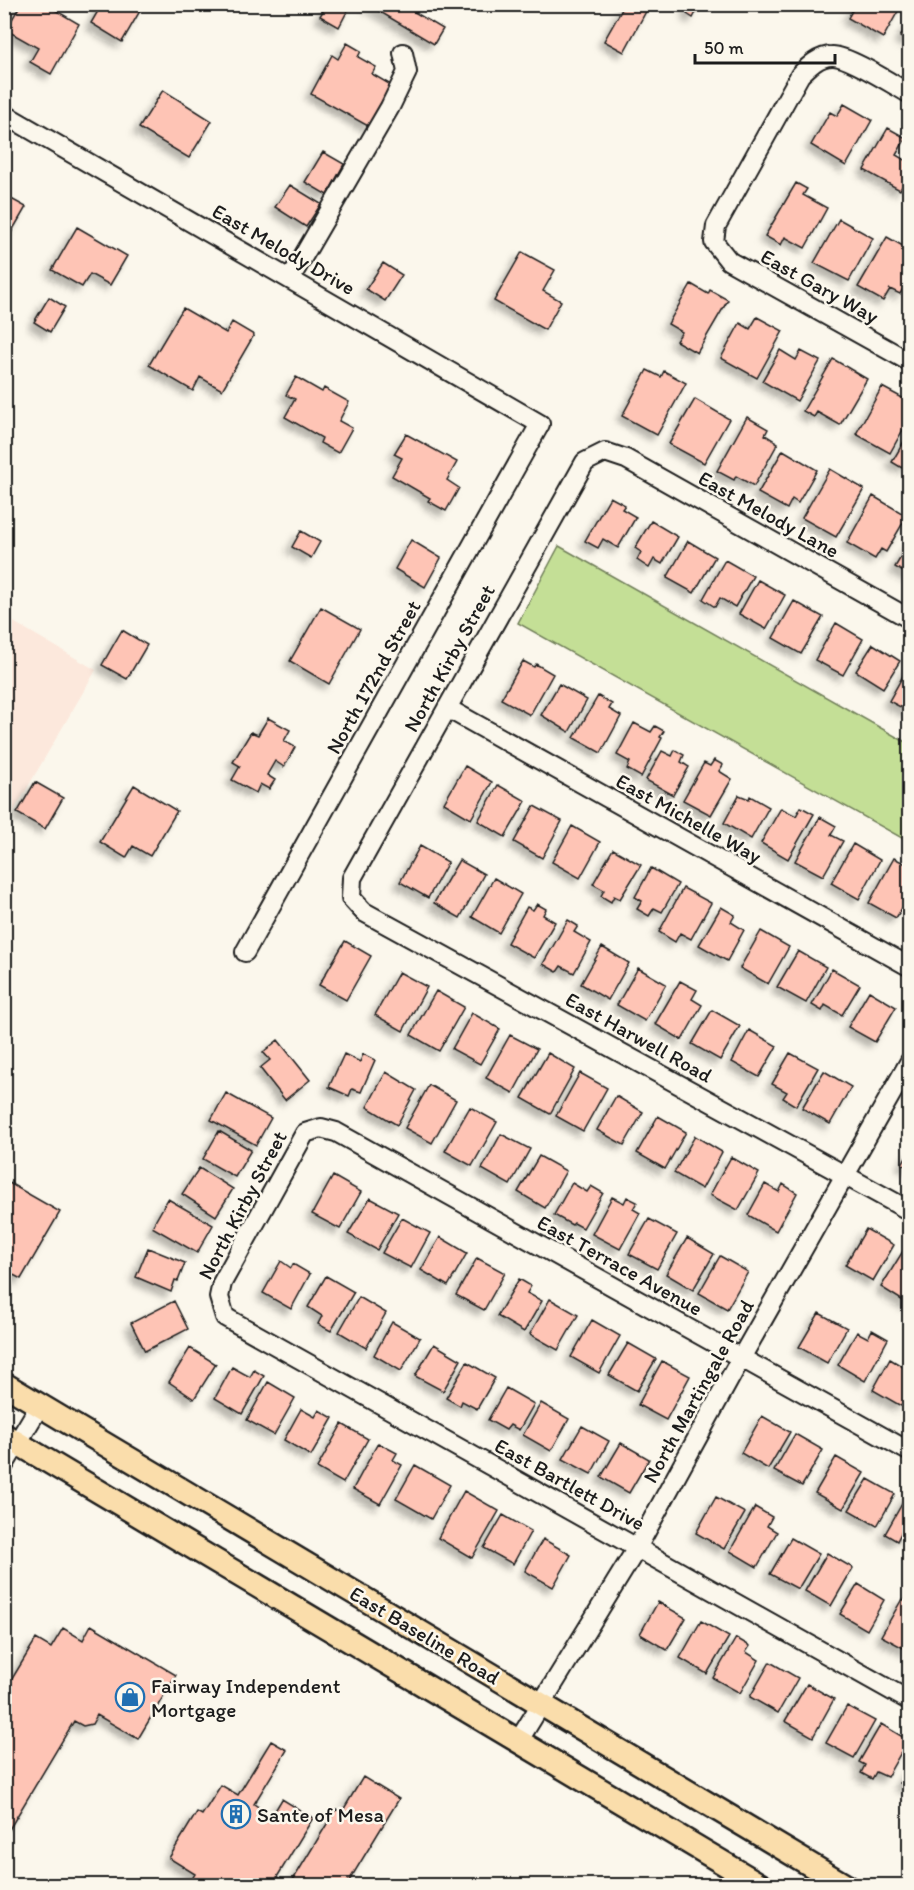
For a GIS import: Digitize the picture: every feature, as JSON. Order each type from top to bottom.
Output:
[{"type":"main road","name":"East Baseline Road","points":[[4,1384],[846,1886]]},
{"type":"main road","name":"East Baseline Road","points":[[11,1439],[762,1886]]},
{"type":"street","points":[[290,279],[408,72],[403,52]]},
{"type":"street","name":"East Gary Way","points":[[909,94],[847,59],[833,56],[812,63],[800,75],[716,226],[714,242],[729,261],[909,362]]},
{"type":"street","name":"East Melody Drive","points":[[4,114],[540,424]]},
{"type":"street","name":"North 172nd Street","points":[[245,952],[540,424]]},
{"type":"street","name":"East Melody Lane","points":[[605,452],[626,459],[909,619]]},
{"type":"street","name":"North Kirby Street","points":[[351,898],[352,878],[585,462],[605,452]]},
{"type":"street","name":"East Michelle Way","points":[[447,708],[909,967]]},
{"type":"street","name":"East Harwell Road","points":[[351,898],[364,912],[909,1211]]},
{"type":"street","name":"North Martingale Road","points":[[519,1740],[637,1548],[741,1358],[909,1061]]},
{"type":"street","name":"East Terrace Avenue","points":[[305,1133],[321,1128],[336,1132],[909,1452]]},
{"type":"street","name":"North Kirby Street","points":[[219,1297],[222,1282],[305,1133]]},
{"type":"street","name":"East Bartlett Drive","points":[[219,1297],[225,1317],[909,1701]]},
{"type":"street","points":[[4,1465],[11,1439],[40,1405]]},
{"type":"shaded area","points":[[5,617],[96,670],[5,826]]},
{"type":"green space","points":[[559,546],[909,744],[909,842],[518,623]]},
{"type":"building","points":[[21,4],[45,4],[79,24],[51,74],[30,62],[38,48],[6,30]]},
{"type":"building","points":[[102,4],[129,4],[140,11],[122,42],[91,23]]},
{"type":"building","points":[[327,4],[351,4],[339,27],[320,16]]},
{"type":"building","points":[[367,4],[401,4],[443,29],[434,44]]},
{"type":"building","points":[[625,4],[650,4],[624,52],[604,41]]},
{"type":"building","points":[[684,4],[696,4],[699,7],[693,18],[687,14],[690,8]]},
{"type":"building","points":[[856,4],[902,4],[883,38],[848,18]]},
{"type":"building","points":[[910,21],[910,42],[900,37]]},
{"type":"building","points":[[347,43],[361,51],[358,57],[376,67],[372,74],[391,85],[368,126],[311,94],[332,55],[338,59]]},
{"type":"building","points":[[163,90],[212,121],[189,158],[139,128]]},
{"type":"building","points":[[844,104],[872,120],[846,166],[811,145],[830,112],[837,116]]},
{"type":"building","points":[[888,128],[906,138],[896,155],[910,163],[910,173],[900,190],[864,170]]},
{"type":"building","points":[[323,152],[344,164],[327,195],[305,182]]},
{"type":"building","points":[[796,183],[807,189],[803,195],[827,208],[805,248],[785,237],[781,245],[765,236]]},
{"type":"building","points":[[290,185],[321,204],[306,227],[275,207]]},
{"type":"building","points":[[4,195],[26,207],[4,245]]},
{"type":"building","points":[[839,219],[873,238],[849,281],[814,263]]},
{"type":"building","points":[[77,227],[127,256],[110,285],[90,274],[82,287],[52,270]]},
{"type":"building","points":[[887,237],[910,250],[910,277],[900,294],[890,289],[883,301],[858,287]]},
{"type":"building","points":[[522,252],[555,270],[543,291],[561,301],[545,330],[494,301]]},
{"type":"building","points":[[383,263],[402,275],[385,301],[366,289]]},
{"type":"building","points":[[691,284],[708,294],[710,290],[728,300],[697,353],[676,341],[682,332],[668,324]]},
{"type":"building","points":[[49,297],[65,307],[50,332],[34,322]]},
{"type":"building","points":[[183,308],[226,333],[232,322],[254,335],[222,390],[200,377],[193,391],[149,365]]},
{"type":"building","points":[[757,317],[783,331],[757,378],[721,358],[740,323],[750,329]]},
{"type":"building","points":[[780,350],[796,360],[801,351],[820,361],[797,401],[762,381]]},
{"type":"building","points":[[833,359],[867,379],[840,425],[817,412],[814,417],[803,411]]},
{"type":"building","points":[[647,370],[661,377],[664,371],[686,383],[657,435],[622,416]]},
{"type":"building","points":[[296,377],[322,392],[324,388],[349,402],[339,421],[352,428],[338,453],[320,443],[322,438],[285,417],[295,399],[286,395]]},
{"type":"building","points":[[882,387],[910,402],[910,417],[890,453],[856,434]]},
{"type":"building","points":[[695,399],[729,419],[704,463],[669,444]]},
{"type":"building","points":[[747,417],[768,429],[765,435],[778,443],[754,486],[736,476],[734,480],[717,471]]},
{"type":"building","points":[[910,431],[910,464],[906,462],[902,468],[892,462]]},
{"type":"building","points":[[406,434],[457,462],[447,480],[459,488],[446,511],[428,501],[430,498],[392,476],[402,458],[394,454]]},
{"type":"building","points":[[783,450],[817,470],[798,503],[792,499],[787,509],[758,493]]},
{"type":"building","points":[[830,469],[864,489],[836,537],[802,518]]},
{"type":"building","points":[[873,496],[907,516],[886,552],[881,549],[875,559],[847,543]]},
{"type":"building","points":[[610,497],[625,505],[622,509],[636,517],[618,548],[603,539],[598,548],[585,541]]},
{"type":"building","points":[[651,521],[678,537],[662,564],[654,559],[649,568],[637,560],[641,552],[635,548]]},
{"type":"building","points":[[301,531],[320,542],[311,558],[292,547]]},
{"type":"building","points":[[411,540],[441,558],[425,587],[395,569]]},
{"type":"building","points":[[688,541],[715,557],[694,593],[667,578]]},
{"type":"building","points":[[910,542],[910,576],[895,567]]},
{"type":"building","points":[[725,560],[753,576],[735,607],[720,598],[715,607],[703,599]]},
{"type":"building","points":[[758,580],[785,595],[766,629],[739,614]]},
{"type":"building","points":[[794,601],[823,617],[801,654],[773,638]]},
{"type":"building","points":[[321,607],[360,629],[329,684],[290,661]]},
{"type":"building","points":[[836,623],[863,639],[843,675],[815,660]]},
{"type":"building","points":[[122,630],[147,645],[127,679],[102,665]]},
{"type":"building","points":[[873,644],[900,661],[883,688],[856,671]]},
{"type":"building","points":[[523,661],[534,667],[536,664],[553,674],[530,715],[501,699]]},
{"type":"building","points":[[910,666],[910,712],[889,701]]},
{"type":"building","points":[[559,684],[587,700],[569,732],[541,715]]},
{"type":"building","points":[[598,696],[612,704],[609,709],[621,716],[601,753],[574,738]]},
{"type":"building","points":[[268,718],[290,730],[284,741],[295,747],[284,767],[275,761],[267,775],[275,780],[269,789],[260,784],[256,793],[232,780],[240,766],[233,762],[251,732],[258,735]]},
{"type":"building","points":[[634,723],[651,732],[655,726],[664,731],[641,777],[627,769],[630,762],[617,755]]},
{"type":"building","points":[[675,750],[684,755],[681,762],[689,767],[673,795],[646,780],[662,751],[672,756]]},
{"type":"building","points":[[714,760],[723,765],[719,771],[732,779],[711,815],[683,800],[704,763],[710,766]]},
{"type":"building","points":[[465,766],[492,782],[471,819],[444,803]]},
{"type":"building","points":[[35,782],[63,798],[45,829],[17,813]]},
{"type":"building","points":[[134,785],[177,811],[150,856],[133,846],[126,858],[100,842]]},
{"type":"building","points":[[498,785],[526,801],[505,837],[478,821]]},
{"type":"building","points":[[739,795],[749,799],[750,796],[769,807],[751,839],[724,823]]},
{"type":"building","points":[[534,806],[562,821],[542,858],[514,842]]},
{"type":"building","points":[[801,807],[814,814],[788,859],[761,843],[781,808],[796,816]]},
{"type":"building","points":[[820,817],[836,826],[831,835],[843,841],[823,876],[795,861]]},
{"type":"building","points":[[572,826],[600,842],[580,878],[552,862]]},
{"type":"building","points":[[853,844],[880,860],[859,899],[831,883]]},
{"type":"building","points":[[420,846],[448,862],[428,898],[400,882]]},
{"type":"building","points":[[613,849],[641,865],[620,899],[614,896],[611,902],[601,896],[604,890],[593,884]]},
{"type":"building","points":[[894,858],[910,866],[906,876],[910,878],[910,895],[896,918],[869,903]]},
{"type":"building","points":[[459,860],[484,874],[460,918],[434,903]]},
{"type":"building","points":[[651,868],[678,884],[662,912],[654,908],[649,916],[637,909],[642,901],[635,897]]},
{"type":"building","points":[[494,878],[521,894],[499,933],[472,917]]},
{"type":"building","points":[[683,888],[711,903],[691,939],[680,933],[675,942],[659,932]]},
{"type":"building","points":[[537,904],[546,909],[543,915],[555,922],[534,958],[507,943],[527,907],[533,910]]},
{"type":"building","points":[[721,907],[735,915],[731,922],[744,930],[727,961],[699,945]]},
{"type":"building","points":[[568,920],[578,926],[574,932],[591,942],[574,973],[561,966],[557,972],[543,964]]},
{"type":"building","points":[[761,931],[789,947],[768,984],[740,968]]},
{"type":"building","points":[[345,941],[371,956],[346,1000],[319,985]]},
{"type":"building","points":[[602,947],[629,963],[608,1000],[581,984]]},
{"type":"building","points":[[798,951],[826,967],[806,1003],[777,987]]},
{"type":"building","points":[[638,968],[666,984],[645,1021],[617,1005]]},
{"type":"building","points":[[832,969],[860,985],[842,1015],[825,1005],[822,1011],[812,1005]]},
{"type":"building","points":[[399,972],[427,987],[403,1031],[375,1015]]},
{"type":"building","points":[[680,981],[697,990],[692,999],[702,1005],[682,1040],[655,1024]]},
{"type":"building","points":[[436,991],[464,1007],[439,1051],[411,1035]]},
{"type":"building","points":[[869,991],[896,1007],[875,1042],[848,1027]]},
{"type":"building","points":[[712,1010],[740,1026],[720,1060],[692,1044]]},
{"type":"building","points":[[472,1013],[500,1029],[480,1064],[452,1049]]},
{"type":"building","points":[[749,1030],[777,1046],[759,1077],[732,1062]]},
{"type":"building","points":[[510,1035],[537,1049],[513,1093],[486,1078]]},
{"type":"building","points":[[278,1040],[310,1080],[285,1100],[260,1068],[270,1060],[263,1052]]},
{"type":"building","points":[[548,1053],[575,1069],[550,1114],[522,1098]]},
{"type":"building","points":[[790,1053],[818,1068],[796,1106],[783,1098],[787,1092],[772,1084]]},
{"type":"building","points":[[344,1054],[360,1062],[363,1054],[375,1060],[361,1092],[352,1089],[349,1096],[329,1087]]},
{"type":"building","points":[[824,1071],[851,1087],[830,1124],[802,1108]]},
{"type":"building","points":[[386,1072],[416,1090],[397,1125],[367,1107]]},
{"type":"building","points":[[580,1073],[607,1088],[583,1131],[556,1116]]},
{"type":"building","points":[[429,1085],[456,1100],[432,1143],[405,1128]]},
{"type":"building","points":[[226,1093],[271,1118],[256,1145],[211,1120]]},
{"type":"building","points":[[616,1096],[643,1112],[624,1145],[597,1130]]},
{"type":"building","points":[[470,1107],[497,1122],[472,1166],[445,1151]]},
{"type":"building","points":[[658,1116],[686,1132],[665,1169],[637,1153]]},
{"type":"building","points":[[219,1131],[251,1150],[235,1177],[203,1159]]},
{"type":"building","points":[[501,1134],[530,1149],[510,1185],[482,1169]]},
{"type":"building","points":[[695,1136],[722,1152],[702,1189],[674,1173]]},
{"type":"building","points":[[910,1150],[910,1168],[902,1164]]},
{"type":"building","points":[[539,1156],[566,1171],[545,1208],[518,1192]]},
{"type":"building","points":[[731,1157],[759,1173],[738,1210],[710,1195]]},
{"type":"building","points":[[199,1168],[233,1189],[216,1216],[182,1194]]},
{"type":"building","points":[[333,1176],[361,1192],[340,1229],[312,1214]]},
{"type":"building","points":[[4,1180],[60,1212],[21,1279],[4,1270]]},
{"type":"building","points":[[572,1183],[587,1192],[591,1186],[603,1193],[583,1228],[554,1215]]},
{"type":"building","points":[[765,1184],[779,1192],[783,1184],[797,1193],[776,1231],[748,1215]]},
{"type":"building","points":[[612,1197],[624,1203],[627,1197],[637,1202],[633,1209],[640,1213],[620,1249],[592,1234]]},
{"type":"building","points":[[370,1198],[398,1213],[377,1250],[348,1234]]},
{"type":"building","points":[[168,1199],[213,1225],[197,1253],[152,1227]]},
{"type":"building","points":[[402,1218],[430,1233],[411,1268],[382,1253]]},
{"type":"building","points":[[649,1219],[677,1234],[657,1269],[629,1254]]},
{"type":"building","points":[[866,1229],[894,1245],[873,1281],[845,1265]]},
{"type":"building","points":[[440,1237],[467,1253],[448,1286],[421,1270]]},
{"type":"building","points":[[687,1238],[714,1254],[693,1290],[666,1274]]},
{"type":"building","points":[[148,1248],[185,1263],[171,1292],[136,1277]]},
{"type":"building","points":[[903,1251],[910,1255],[910,1301],[908,1304],[881,1287]]},
{"type":"building","points":[[720,1256],[748,1272],[727,1309],[699,1293]]},
{"type":"building","points":[[477,1258],[505,1273],[484,1310],[456,1295]]},
{"type":"building","points":[[281,1261],[291,1268],[293,1264],[310,1274],[291,1309],[263,1293]]},
{"type":"building","points":[[326,1276],[354,1292],[331,1331],[318,1324],[322,1316],[308,1307]]},
{"type":"building","points":[[519,1279],[531,1286],[527,1293],[542,1301],[524,1332],[497,1316]]},
{"type":"building","points":[[359,1297],[386,1313],[366,1348],[339,1332]]},
{"type":"building","points":[[550,1299],[578,1315],[558,1350],[530,1334]]},
{"type":"building","points":[[174,1301],[188,1329],[145,1351],[131,1323]]},
{"type":"building","points":[[819,1313],[847,1328],[827,1363],[799,1347]]},
{"type":"building","points":[[592,1320],[620,1336],[599,1373],[571,1357]]},
{"type":"building","points":[[392,1322],[420,1338],[401,1371],[374,1355]]},
{"type":"building","points":[[872,1330],[888,1339],[865,1381],[838,1365],[857,1332],[868,1338]]},
{"type":"building","points":[[628,1343],[656,1359],[637,1391],[609,1375]]},
{"type":"building","points":[[434,1344],[461,1360],[443,1391],[415,1376]]},
{"type":"building","points":[[190,1348],[216,1364],[194,1399],[169,1382]]},
{"type":"building","points":[[890,1359],[910,1371],[910,1390],[901,1406],[873,1390]]},
{"type":"building","points":[[662,1361],[690,1376],[666,1420],[638,1405]]},
{"type":"building","points":[[467,1362],[495,1378],[477,1409],[462,1401],[460,1406],[446,1398]]},
{"type":"building","points":[[232,1367],[250,1377],[254,1370],[264,1376],[242,1414],[215,1398]]},
{"type":"building","points":[[268,1382],[295,1398],[274,1435],[247,1420]]},
{"type":"building","points":[[506,1388],[534,1404],[519,1430],[510,1425],[506,1430],[488,1420]]},
{"type":"building","points":[[541,1403],[569,1419],[551,1451],[523,1435]]},
{"type":"building","points":[[301,1409],[315,1417],[319,1410],[333,1418],[311,1456],[284,1440]]},
{"type":"building","points":[[762,1416],[790,1432],[768,1469],[741,1453]]},
{"type":"building","points":[[342,1424],[368,1439],[343,1483],[317,1468]]},
{"type":"building","points":[[582,1426],[609,1441],[591,1474],[563,1459]]},
{"type":"building","points":[[795,1434],[823,1450],[802,1486],[774,1471]]},
{"type":"building","points":[[378,1443],[397,1453],[393,1460],[402,1465],[380,1504],[353,1489]]},
{"type":"building","points":[[621,1443],[649,1459],[629,1493],[601,1477]]},
{"type":"building","points":[[836,1457],[864,1473],[843,1509],[815,1493]]},
{"type":"building","points":[[415,1465],[450,1485],[431,1519],[396,1499]]},
{"type":"building","points":[[868,1479],[895,1494],[877,1526],[849,1510]]},
{"type":"building","points":[[464,1491],[499,1511],[472,1558],[438,1538]]},
{"type":"building","points":[[907,1495],[910,1497],[910,1538],[901,1533],[897,1541],[885,1534]]},
{"type":"building","points":[[716,1497],[745,1513],[724,1549],[696,1533]]},
{"type":"building","points":[[755,1507],[772,1517],[767,1526],[777,1532],[757,1567],[730,1551]]},
{"type":"building","points":[[503,1515],[531,1531],[513,1564],[484,1548]]},
{"type":"building","points":[[791,1538],[819,1554],[798,1589],[770,1574]]},
{"type":"building","points":[[543,1539],[571,1555],[553,1587],[525,1571]]},
{"type":"building","points":[[827,1553],[853,1568],[831,1606],[805,1591]]},
{"type":"building","points":[[858,1584],[884,1600],[867,1630],[840,1614]]},
{"type":"building","points":[[902,1599],[910,1603],[909,1651],[881,1636]]},
{"type":"building","points":[[658,1602],[686,1618],[667,1650],[640,1634]]},
{"type":"building","points":[[701,1621],[729,1637],[707,1674],[680,1658]]},
{"type":"building","points":[[91,1625],[176,1675],[138,1739],[97,1715],[92,1724],[83,1726],[74,1721],[4,1838],[4,1692],[36,1639],[51,1648],[63,1628],[83,1640]]},
{"type":"building","points":[[736,1638],[750,1646],[746,1652],[759,1660],[740,1693],[713,1678]]},
{"type":"building","points":[[770,1662],[798,1678],[778,1713],[750,1697]]},
{"type":"building","points":[[807,1684],[834,1699],[813,1737],[785,1721]]},
{"type":"building","points":[[847,1706],[875,1721],[854,1758],[826,1743]]},
{"type":"building","points":[[881,1724],[908,1740],[887,1777],[876,1772],[872,1779],[861,1773],[865,1765],[859,1762]]},
{"type":"building","name":"Sante of Mesa","points":[[271,1741],[287,1750],[254,1804],[272,1816],[282,1799],[313,1818],[277,1877],[290,1885],[336,1809],[342,1812],[363,1777],[399,1799],[346,1886],[196,1886],[190,1882],[195,1874],[169,1858],[197,1812],[202,1815],[221,1785],[238,1795]]},
{"type":"building","points":[[910,1767],[910,1789],[900,1783]]},
{"type":"place","name":"Fairway Independent Mortgage","points":[[130,1697]]},
{"type":"place","name":"Sante of Mesa","points":[[236,1814]]}]
